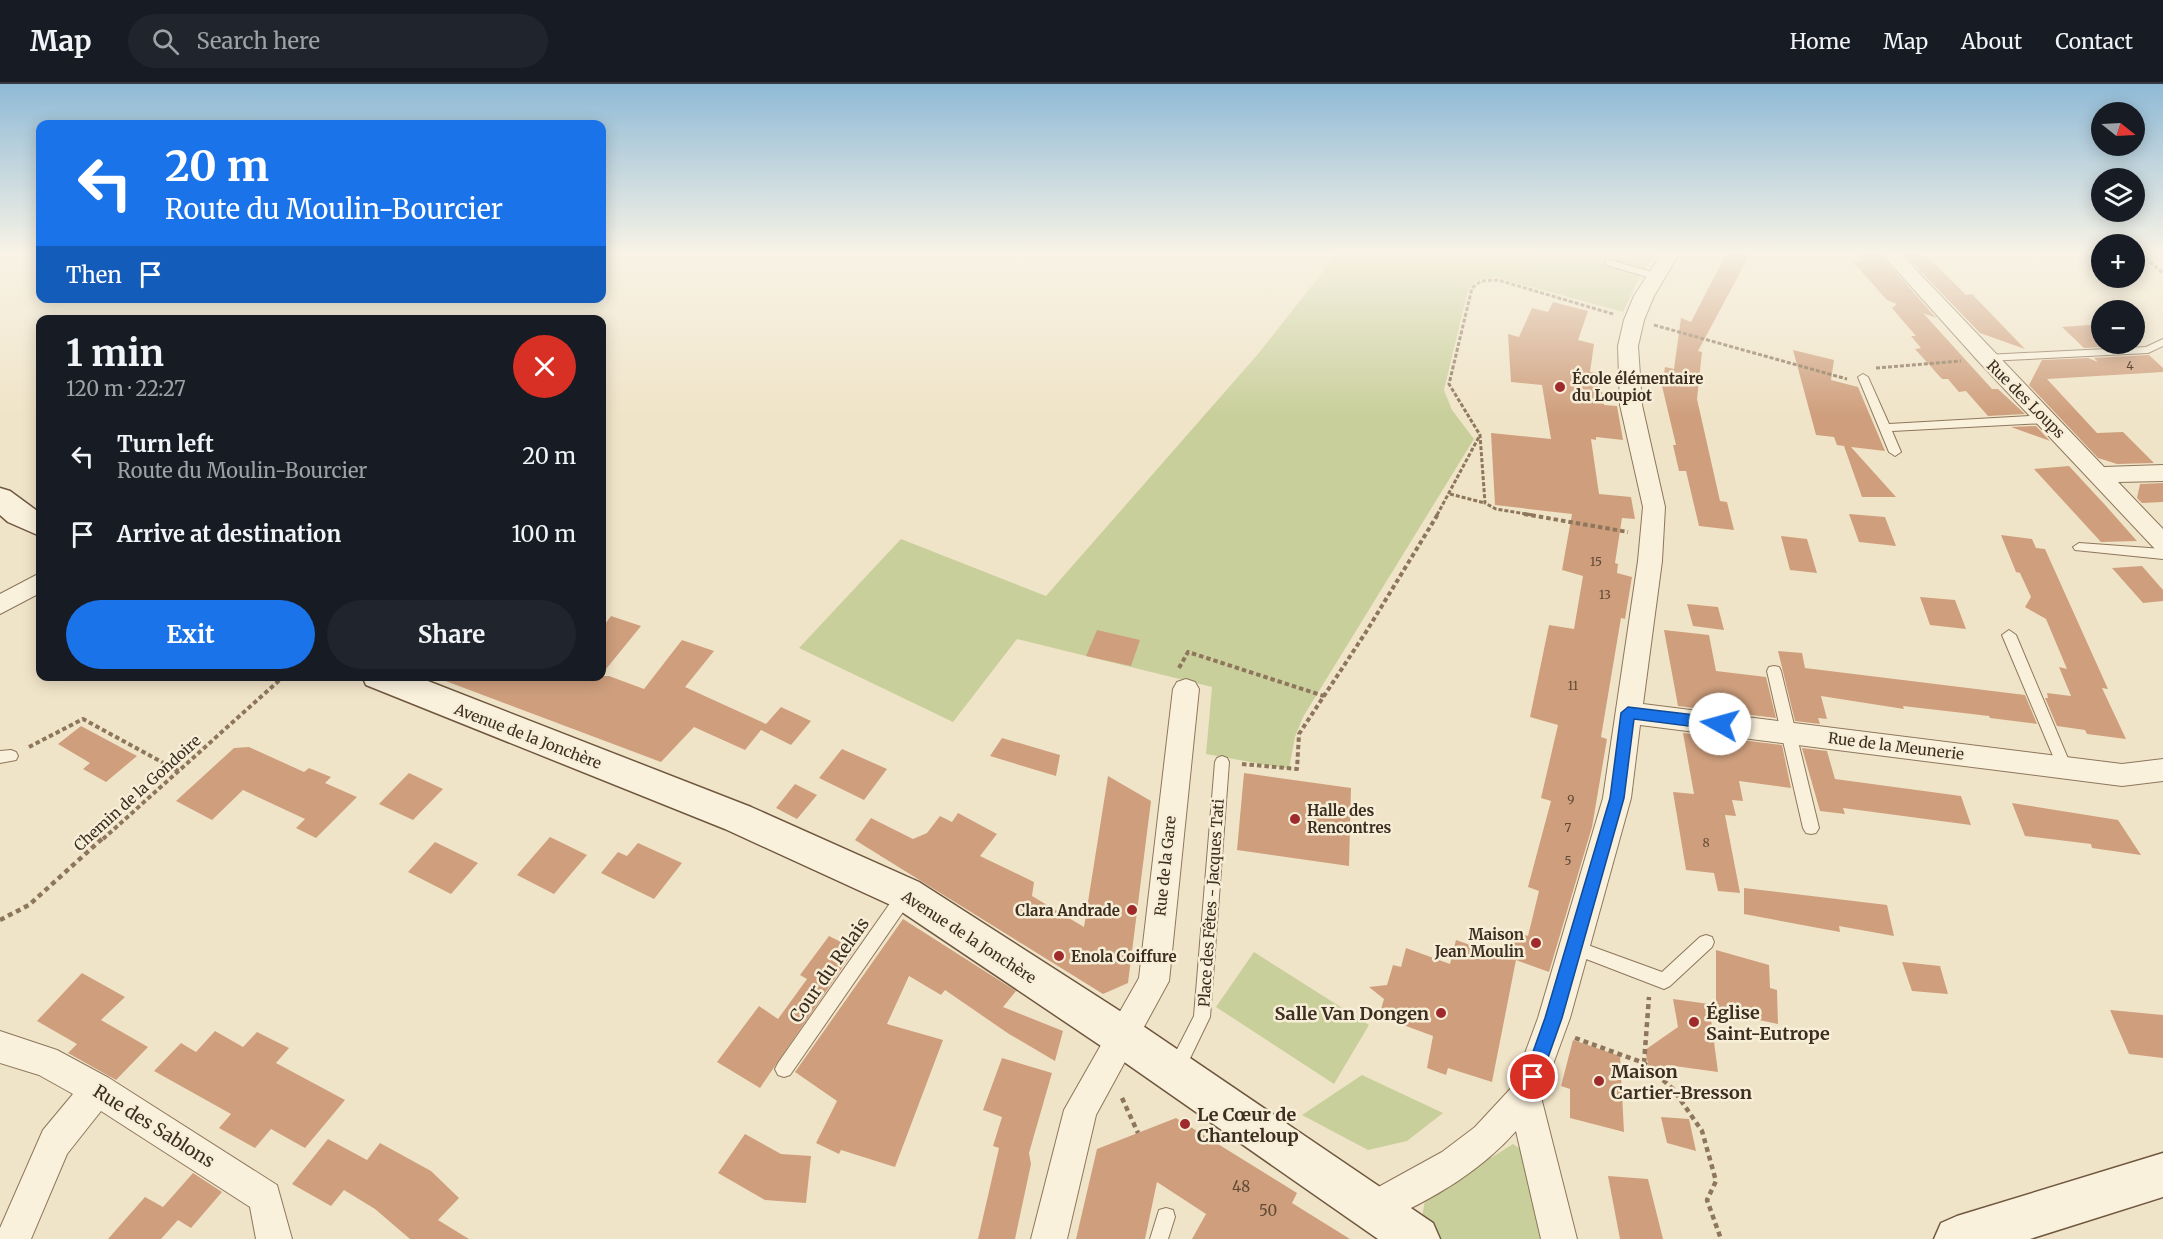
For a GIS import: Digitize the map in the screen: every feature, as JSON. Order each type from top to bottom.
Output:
[{"type":"main road","points":[[0,498],[19,514],[36,524]]},
{"type":"main road","name":"Avenue de la Jonchère","points":[[391,681],[738,818],[906,894],[1085,1014],[1122,1036],[1400,1229]]},
{"type":"main road","points":[[1957,1239],[2163,1175]]},
{"type":"street","points":[[1400,1229],[1454,1164],[1487,1139],[1526,1097],[1554,1018],[1617,798],[1654,507],[1631,405],[1627,361],[1634,320],[1640,308]]},
{"type":"street","name":"Rue des Loups","points":[[1940,308],[2163,543]]},
{"type":"street","points":[[2101,475],[2163,473]]},
{"type":"street","points":[[0,605],[36,584]]},
{"type":"street","name":"Rue de la Gare","points":[[1049,1239],[1081,1110],[1154,981],[1186,689]]},
{"type":"street","name":"Rue de la Meunerie","points":[[1628,713],[2122,775],[2163,770]]},
{"type":"street","name":"Rue des Sablons","points":[[0,1047],[46,1061],[97,1090],[265,1197],[274,1239]]},
{"type":"street","points":[[13,1239],[56,1142],[97,1090]]},
{"type":"street","points":[[1526,1097],[1559,1239]]},
{"type":"lane","points":[[1986,358],[2148,350],[2163,342]]},
{"type":"lane","points":[[1863,377],[1895,452]]},
{"type":"lane","points":[[1886,428],[2046,419]]},
{"type":"lane","points":[[2079,547],[2163,554]]},
{"type":"lane","points":[[2009,635],[2065,768]]},
{"type":"lane","points":[[1774,671],[1811,828]]},
{"type":"lane","name":"Place des Fêtes - Jacques Tati","points":[[1174,1073],[1202,1017],[1222,762]]},
{"type":"lane","name":"Cour du Relais","points":[[784,1069],[906,894]]},
{"type":"lane","points":[[1574,947],[1664,981],[1706,942]]},
{"type":"lane","points":[[1159,1239],[1166,1217]]},
{"type":"path","points":[[1467,308],[1449,384],[1480,435],[1485,503]]},
{"type":"path","points":[[1593,308],[1848,379],[1863,377],[1867,369],[1986,358]]},
{"type":"path","points":[[1222,762],[1297,769],[1299,734],[1366,632],[1450,494],[1480,435]]},
{"type":"path","points":[[1450,494],[1485,503],[1496,509],[1652,536]]},
{"type":"path","points":[[1186,689],[1177,671],[1188,652],[1324,696]]},
{"type":"path","name":"Chemin de la Gondoire","points":[[0,920],[29,905],[180,772],[279,681]]},
{"type":"path","points":[[5,756],[83,719],[180,772]]},
{"type":"path","points":[[1644,1063],[1650,975]]},
{"type":"path","points":[[1554,1018],[1569,1036],[1644,1063],[1673,1089],[1702,1131],[1716,1181],[1707,1200],[1721,1239]]},
{"type":"green space","points":[[1294,308],[1464,308],[1444,390],[1452,410],[1474,439],[1303,717],[1295,737],[1289,769],[1206,754],[1212,687],[1017,639],[953,722],[799,648],[901,539],[1046,596],[1258,354]]},
{"type":"green space","points":[[1608,308],[1625,308],[1623,312]]},
{"type":"green space","points":[[1254,952],[1369,1025],[1334,1084],[1216,1007]]},
{"type":"green space","points":[[1362,1075],[1443,1113],[1407,1141],[1368,1150],[1302,1115]]},
{"type":"green space","points":[[1513,1144],[1524,1151],[1549,1239],[1434,1239],[1422,1218],[1425,1199]]},
{"type":"building","points":[[1532,308],[1548,312],[1550,308],[1576,308],[1588,311],[1578,340],[1594,344],[1590,372],[1599,373],[1604,405],[1617,406],[1623,440],[1596,437],[1596,440],[1591,439],[1599,494],[1631,497],[1635,519],[1622,518],[1615,563],[1618,564],[1617,573],[1632,577],[1625,619],[1621,618],[1601,737],[1607,739],[1592,827],[1549,972],[1516,960],[1492,1082],[1448,1068],[1446,1075],[1427,1068],[1433,1036],[1379,1016],[1384,999],[1369,987],[1387,985],[1393,965],[1401,967],[1406,948],[1450,964],[1456,940],[1490,952],[1512,944],[1515,931],[1528,936],[1539,891],[1528,887],[1551,801],[1541,798],[1558,725],[1530,717],[1549,625],[1574,629],[1583,576],[1562,570],[1572,514],[1495,505],[1491,433],[1551,439],[1542,385],[1511,382],[1508,334],[1519,337]]},
{"type":"building","points":[[1698,308],[1721,308],[1698,351],[1702,352],[1697,399],[1720,501],[1727,502],[1734,530],[1699,526],[1686,471],[1679,471],[1673,445],[1676,445],[1662,386],[1665,367],[1674,369],[1681,318],[1691,322]]},
{"type":"building","points":[[1892,308],[1927,308],[1936,318],[1923,313],[1992,389],[1998,389],[2025,414],[1988,416],[1966,391],[1959,392],[1948,379],[1942,379],[1915,349],[1921,348],[1911,336],[1916,336]]},
{"type":"building","points":[[1956,308],[1985,308],[2025,349],[1980,333]]},
{"type":"building","points":[[2091,325],[2091,348],[2084,348],[2062,327]]},
{"type":"building","points":[[1793,350],[1834,360],[1831,380],[1858,387],[1885,451],[1851,447],[1896,497],[1862,497],[1844,446],[1837,445],[1834,437],[1816,435]]},
{"type":"building","points":[[2149,355],[2163,368],[2163,372],[2047,379],[2097,433],[2123,432],[2154,463],[2117,464],[2098,458],[2029,385],[2042,360],[2088,358],[2098,362],[2094,358]]},
{"type":"building","points":[[2036,426],[2050,441],[2011,427]]},
{"type":"building","points":[[2069,466],[2137,541],[2101,542],[2034,469]]},
{"type":"building","points":[[2163,483],[2163,502],[2142,503],[2137,498],[2140,484]]},
{"type":"building","points":[[1849,514],[1885,517],[1896,546],[1859,542]]},
{"type":"building","points":[[2001,535],[2032,539],[2036,548],[2045,549],[2108,689],[2102,688],[2126,739],[2087,734],[2085,730],[2057,726],[2045,698],[2048,698],[2047,693],[2071,696],[2059,667],[2067,669],[2046,619],[2025,607],[2031,597],[2020,573],[2016,572]]},
{"type":"building","points":[[1781,536],[1807,539],[1817,573],[1790,570]]},
{"type":"building","points":[[2142,566],[2163,590],[2163,601],[2143,603],[2112,568]]},
{"type":"building","points":[[1920,597],[1955,600],[1966,629],[1930,625]]},
{"type":"building","points":[[1687,604],[1718,607],[1724,630],[1693,626]]},
{"type":"building","points":[[611,616],[641,626],[606,669],[606,623]]},
{"type":"building","points":[[1097,630],[1140,640],[1131,666],[1086,656]]},
{"type":"building","points":[[1664,630],[1709,635],[1716,671],[1766,677],[1776,718],[1678,706]]},
{"type":"building","points":[[682,640],[714,651],[685,687],[766,724],[781,707],[811,721],[791,745],[761,730],[745,750],[694,727],[661,762],[446,681],[606,681],[606,676],[609,676],[644,689]]},
{"type":"building","points":[[1778,651],[1802,653],[1805,668],[2025,695],[2037,724],[1903,706],[1904,709],[1821,696],[1827,719],[1818,718],[1820,724],[1795,721]]},
{"type":"building","points":[[81,726],[137,756],[106,782],[83,769],[90,763],[58,744]]},
{"type":"building","points":[[1683,733],[1782,745],[1791,788],[1739,781],[1743,801],[1732,800],[1736,816],[1725,815],[1740,893],[1718,891],[1714,873],[1686,870],[1673,792],[1694,794]]},
{"type":"building","points":[[1002,738],[1060,755],[1056,776],[990,756]]},
{"type":"building","points":[[249,747],[304,772],[309,768],[331,777],[325,783],[357,797],[316,838],[296,828],[305,819],[243,790],[212,820],[176,801],[234,748]]},
{"type":"building","points":[[1802,748],[1827,751],[1835,779],[1961,796],[1971,825],[1843,808],[1845,814],[1820,811]]},
{"type":"building","points":[[842,749],[887,769],[864,800],[819,778]]},
{"type":"building","points":[[409,773],[443,789],[413,820],[379,804]]},
{"type":"building","name":"Halle des Rencontres","points":[[1244,773],[1351,788],[1349,866],[1237,850]]},
{"type":"building","points":[[1108,776],[1151,801],[1128,983],[1103,994],[855,840],[871,818],[913,839],[927,833],[940,816],[952,822],[958,813],[997,834],[980,856],[1034,882],[1032,896],[1084,927]]},
{"type":"building","points":[[795,784],[817,795],[797,819],[776,808]]},
{"type":"building","points":[[2012,803],[2118,820],[2141,855],[2092,848],[2091,844],[2025,836]]},
{"type":"building","points":[[550,837],[587,855],[554,894],[517,875]]},
{"type":"building","points":[[435,842],[478,863],[451,894],[408,872]]},
{"type":"building","points":[[638,843],[682,863],[654,899],[601,873],[618,852],[627,856]]},
{"type":"building","points":[[1744,888],[1887,905],[1894,936],[1839,926],[1840,932],[1744,914]]},
{"type":"building","points":[[903,919],[1016,991],[1003,1007],[1063,1031],[1055,1061],[1009,1034],[945,990],[941,995],[909,976],[887,1024],[943,1040],[895,1167],[841,1150],[839,1154],[816,1143],[837,1101],[795,1072]]},
{"type":"building","points":[[829,936],[855,949],[760,1088],[717,1062],[759,1006],[778,1019],[807,979],[800,975]]},
{"type":"building","points":[[1716,950],[1769,965],[1770,988],[1777,990],[1778,1024],[1716,1011]]},
{"type":"building","points":[[1902,962],[1940,966],[1948,994],[1912,991]]},
{"type":"building","points":[[82,973],[125,997],[101,1020],[148,1047],[116,1080],[68,1053],[77,1044],[37,1021]]},
{"type":"building","name":"Église Saint-Eutrope","points":[[1673,999],[1709,1004],[1718,1072],[1667,1065],[1651,1078],[1645,1050],[1678,1027]]},
{"type":"building","points":[[2110,1010],[2163,1015],[2163,1058],[2129,1054]]},
{"type":"building","points":[[215,1031],[243,1047],[257,1032],[289,1048],[276,1063],[345,1100],[305,1148],[271,1129],[255,1148],[219,1128],[231,1114],[154,1071],[181,1043],[196,1052]]},
{"type":"building","name":"Maison Cartier-Bresson","points":[[1573,1040],[1620,1056],[1624,1132],[1570,1118],[1570,1089],[1561,1086]]},
{"type":"building","points":[[1002,1058],[1052,1073],[1029,1153],[1031,1164],[1015,1239],[978,1239],[999,1148],[993,1146],[1002,1117],[983,1110]]},
{"type":"building","points":[[1661,1117],[1689,1119],[1696,1151],[1667,1143]]},
{"type":"building","points":[[1176,1118],[1297,1193],[1292,1203],[1350,1239],[1192,1239],[1206,1214],[1157,1182],[1145,1239],[1076,1239],[1097,1149]]},
{"type":"building","points":[[745,1134],[781,1154],[811,1156],[806,1203],[765,1200],[718,1173]]},
{"type":"building","points":[[328,1139],[367,1160],[380,1143],[431,1171],[459,1198],[438,1220],[469,1239],[410,1239],[375,1209],[344,1190],[331,1206],[292,1184]]},
{"type":"building","points":[[193,1173],[222,1192],[191,1228],[178,1220],[161,1239],[108,1239],[145,1197],[163,1207]]},
{"type":"building","points":[[1608,1176],[1648,1179],[1663,1239],[1620,1239]]},
{"type":"place","name":"École élémentaire du Loupiot","points":[[1560,387]]},
{"type":"place","name":"Halle des Rencontres","points":[[1295,819]]},
{"type":"place","name":"Clara Andrade","points":[[1132,910]]},
{"type":"place","name":"Maison Jean Moulin","points":[[1536,943]]},
{"type":"place","name":"Enola Coiffure","points":[[1059,956]]},
{"type":"place","name":"Salle Van Dongen","points":[[1441,1013]]},
{"type":"place","name":"Église Saint-Eutrope","points":[[1694,1022]]},
{"type":"place","name":"Maison Cartier-Bresson","points":[[1599,1081]]},
{"type":"place","name":"Le Cœur de Chanteloup","points":[[1185,1124]]},
{"type":"route","points":[[1533,1077],[1554,1018],[1617,798],[1628,713],[1720,724]]}]
